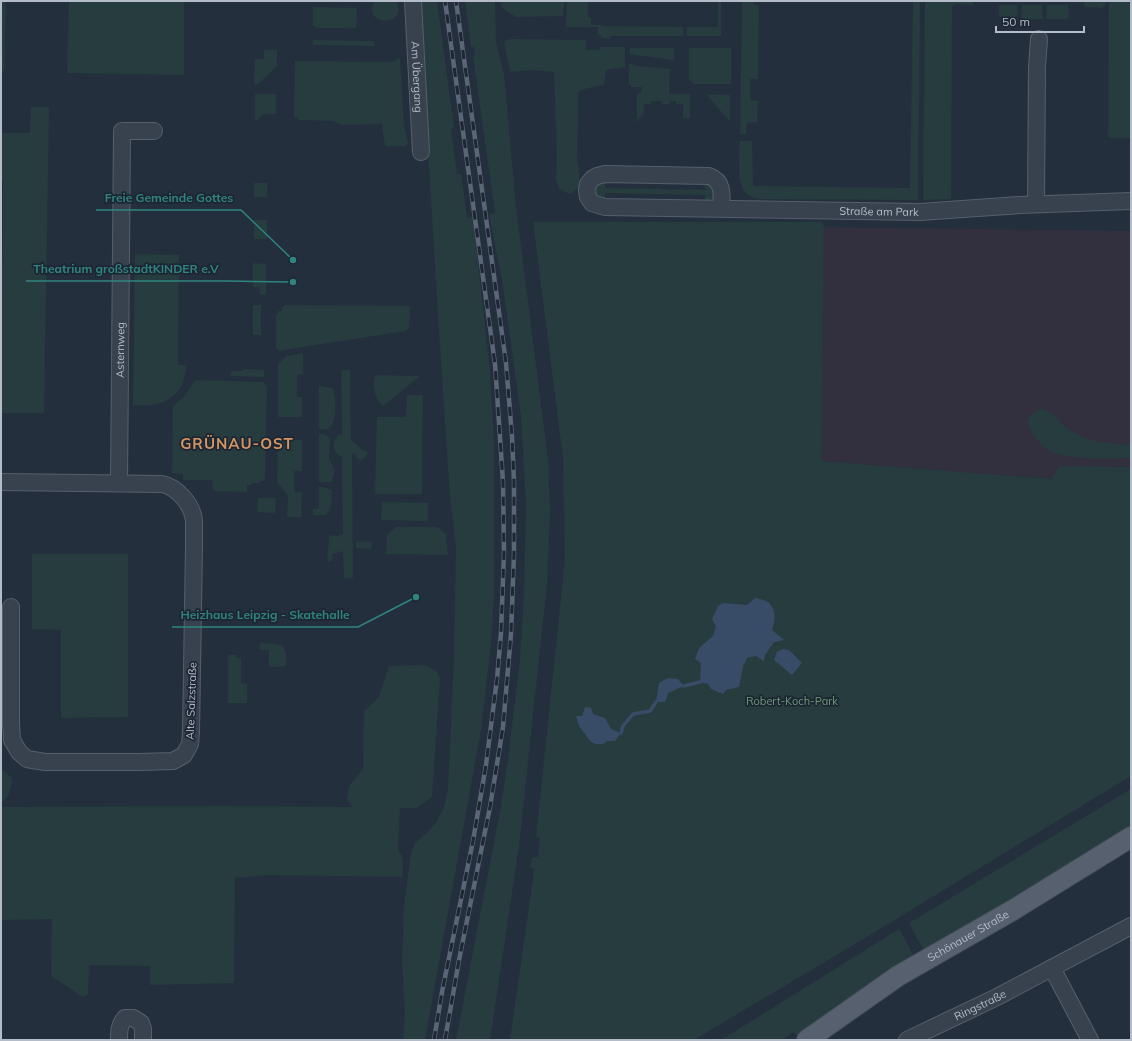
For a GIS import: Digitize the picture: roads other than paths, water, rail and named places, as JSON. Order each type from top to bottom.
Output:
[{"type":"main road","name":"Schönauer Straße","points":[[819,1036],[898,976],[1014,910],[1131,837]]},
{"type":"street","name":"Am Übergang","points":[[413,1],[421,152]]},
{"type":"street","points":[[1036,204],[1037,67],[1039,39]]},
{"type":"street","name":"Asternweg","points":[[119,483],[122,131],[154,131]]},
{"type":"street","name":"Straße am Park","points":[[722,209],[722,192],[720,186],[717,180],[709,176],[605,174],[592,179],[588,184],[587,190],[588,197],[592,203],[605,207],[722,209],[920,212],[1036,204],[1131,202]]},
{"type":"street","points":[[1,482],[119,483]]},
{"type":"street","name":"Alte Salzstraße","points":[[11,607],[12,740],[19,752],[27,759],[45,762],[138,762],[174,761],[184,755],[190,744],[191,732],[194,546],[193,515],[186,501],[179,493],[170,487],[162,484],[119,483]]},
{"type":"street","name":"Ringstraße","points":[[907,1040],[997,996],[1131,926]]},
{"type":"street","points":[[1052,968],[1090,1040]]},
{"type":"street","points":[[119,1040],[119,1029],[121,1023],[125,1018],[133,1018],[141,1023],[143,1029],[143,1040]]},
{"type":"water","points":[[755,598],[767,601],[771,605],[774,612],[774,623],[772,630],[784,640],[774,642],[765,655],[764,661],[756,656],[747,658],[743,667],[739,687],[726,690],[723,694],[711,689],[708,684],[700,682],[701,663],[695,659],[699,648],[713,636],[716,626],[712,619],[718,606],[723,603],[747,605]]},
{"type":"water","points":[[783,649],[789,650],[802,663],[792,675],[774,660],[777,652]]},
{"type":"water","points":[[668,678],[678,679],[684,686],[668,693],[665,702],[656,702],[659,683]]},
{"type":"water","points":[[585,707],[591,708],[593,714],[605,718],[611,729],[621,733],[615,741],[607,741],[603,744],[599,744],[590,741],[579,726],[576,716],[582,716]]},
{"type":"waterway","points":[[684,686],[700,682]]},
{"type":"waterway","points":[[621,733],[623,726],[633,714],[650,711],[656,702]]},
{"type":"railway","points":[[434,1040],[442,992],[473,841],[486,765],[497,679],[501,633],[504,553],[503,482],[495,364],[445,1]]},
{"type":"railway","points":[[445,1040],[459,960],[490,807],[503,727],[511,634],[514,554],[514,482],[506,363],[456,1]]},
{"type":"place","name":"Freie Gemeinde Gottes","points":[[293,260]]},
{"type":"place","name":"Theatrium großstadtKINDER e.V","points":[[293,282]]},
{"type":"place","name":"Heizhaus Leipzig - Skatehalle","points":[[416,597]]},
{"type":"district","name":"GRÜNAU-OST","points":[[237,443]]},
{"type":"park label","name":"Robert-Koch-Park","points":[[792,701]]}]
